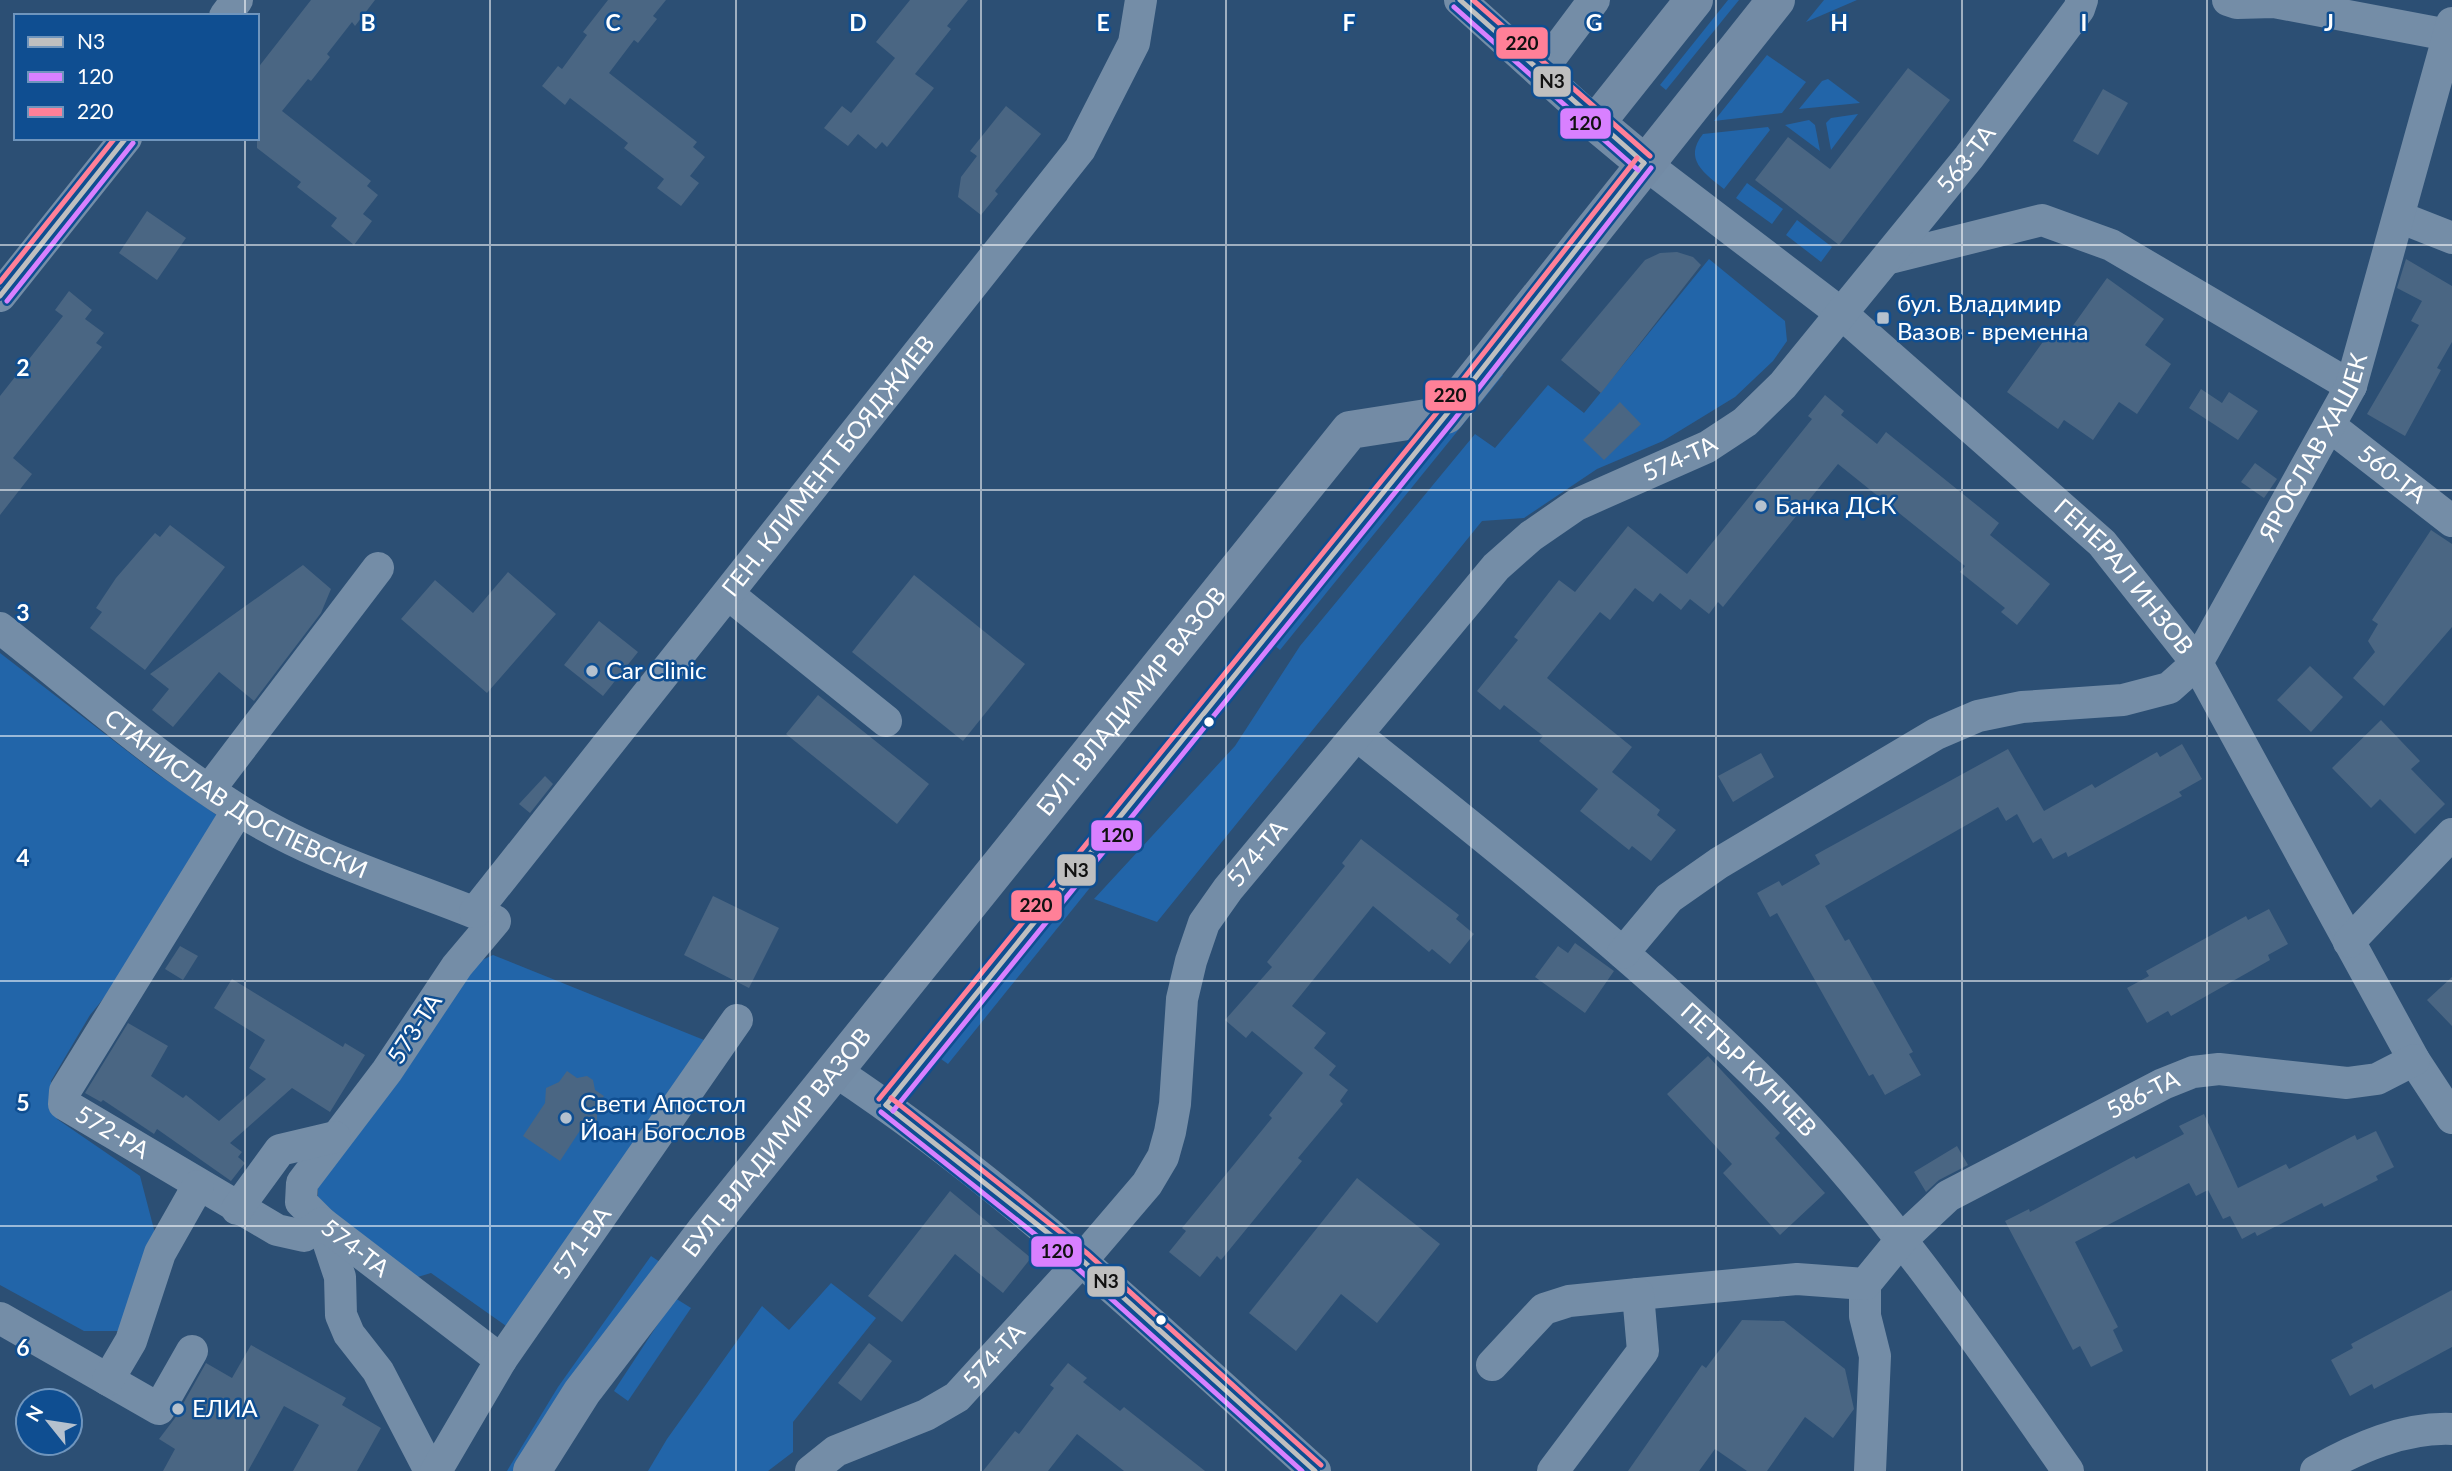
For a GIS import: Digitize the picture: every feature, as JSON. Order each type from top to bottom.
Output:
[{"type":"main road","points":[[1644,163],[1596,123],[1694,0]]},
{"type":"main road","name":"БУЛ. ВЛАДИМИР ВАЗОВ","points":[[532,1471],[590,1381],[704,1233],[1350,430],[1446,415],[1776,0]]},
{"type":"street","name":"ГЕН. КЛИМЕНТ БОЯДЖИЕВ","points":[[485,916],[728,594],[1080,149],[1134,43],[1140,0]]},
{"type":"street","points":[[1460,0],[1596,123]]},
{"type":"street","points":[[1540,72],[1594,0]]},
{"type":"street","name":"563-ТА","points":[[1842,314],[1890,258],[1977,147],[2079,9],[2082,0]]},
{"type":"street","points":[[2228,0],[2237,3],[2274,2],[2450,29]]},
{"type":"street","name":"ЯРОСЛАВ ХАШЕК","points":[[1623,953],[1670,898],[1709,870],[1936,734],[1978,716],[2022,707],[2123,700],[2169,688],[2197,663],[2332,427],[2351,386],[2450,29]]},
{"type":"street","points":[[0,296],[124,140]]},
{"type":"street","name":"ГЕНЕРАЛ ИНЗОВ","points":[[1644,163],[1842,314],[2102,542],[2197,663],[2414,1060],[2452,1118]]},
{"type":"street","points":[[2399,217],[2452,238]]},
{"type":"street","points":[[1890,258],[2042,220],[2111,245],[2351,386]]},
{"type":"street","name":"574-ТА","points":[[811,1471],[836,1451],[926,1415],[957,1397],[1082,1261],[1147,1184],[1163,1157],[1175,1104],[1182,999],[1205,923],[1228,889],[1496,567],[1531,536],[1576,505],[1707,447],[1745,422],[1783,385],[1842,314]]},
{"type":"street","name":"560-ТА","points":[[2332,427],[2452,521]]},
{"type":"street","points":[[209,790],[378,568]]},
{"type":"street","points":[[728,594],[886,721]]},
{"type":"street","name":"СТАНИСЛАВ ДОСПЕВСКИ","points":[[0,628],[238,810],[362,873],[485,916]]},
{"type":"street","name":"ПЕТЪР КУНЧЕВ","points":[[1358,736],[1623,953],[1773,1093],[1902,1239],[2068,1471]]},
{"type":"street","name":"572-РА","points":[[198,1186],[64,1104],[63,1098],[238,810]]},
{"type":"street","points":[[2349,942],[2452,834]]},
{"type":"street","name":"573-ТА","points":[[322,1223],[301,1202],[302,1183],[387,1071],[457,965],[485,916]]},
{"type":"street","name":"571-ВА","points":[[436,1471],[501,1360],[737,1020]]},
{"type":"street","name":"586-ТА","points":[[1865,1284],[1902,1239],[1948,1196],[2163,1084],[2193,1072],[2219,1069],[2347,1083],[2377,1079],[2414,1060]]},
{"type":"street","points":[[835,1071],[886,1105],[1082,1261],[1315,1471]]},
{"type":"street","points":[[237,1209],[280,1150],[335,1137]]},
{"type":"street","points":[[108,1380],[131,1341],[160,1253],[198,1186]]},
{"type":"street","name":"574-ТА","points":[[198,1186],[277,1230],[304,1236],[322,1223],[501,1360]]},
{"type":"street","points":[[322,1223],[340,1277],[341,1315],[378,1371],[430,1471]]},
{"type":"street","points":[[1492,1365],[1544,1309],[1556,1304],[1797,1279],[1865,1284],[1865,1316],[1875,1356],[1870,1471]]},
{"type":"street","points":[[1553,1471],[1643,1351],[1637,1294]]},
{"type":"street","points":[[0,1318],[159,1409],[192,1351]]},
{"type":"street","points":[[2316,1471],[2355,1462],[2409,1434],[2452,1429]]},
{"type":"shaded area","points":[[1728,0],[1739,0],[1666,90],[1660,85]]},
{"type":"shaded area","points":[[1824,0],[1857,0],[1806,22]]},
{"type":"shaded area","points":[[1767,55],[1806,82],[1782,113],[1714,121]]},
{"type":"shaded area","points":[[1828,79],[1860,103],[1799,109],[1822,81]]},
{"type":"shaded area","points":[[1858,114],[1831,150],[1826,123],[1831,118]]},
{"type":"shaded area","points":[[1809,120],[1815,125],[1820,151],[1785,125]]},
{"type":"shaded area","points":[[1768,127],[1770,130],[1724,189],[1698,165],[1695,151],[1703,134]]},
{"type":"shaded area","points":[[1747,183],[1783,209],[1772,224],[1736,198]]},
{"type":"shaded area","points":[[1797,220],[1832,247],[1821,262],[1786,235]]},
{"type":"shaded area","points":[[1709,259],[1785,321],[1787,341],[1773,361],[1735,397],[1663,441],[1597,469],[1524,518],[1482,521],[1157,922],[1094,899],[1235,746],[1300,646],[1475,434],[1495,448],[1548,385],[1584,413]]},
{"type":"shaded area","points":[[1497,370],[1503,375],[1280,650],[1274,645]]},
{"type":"shaded area","points":[[0,653],[153,771],[221,818],[148,944],[90,1015],[51,1081],[57,1119],[140,1176],[156,1237],[134,1331],[84,1331],[0,1285]]},
{"type":"shaded area","points":[[1091,873],[1097,879],[948,1064],[941,1059]]},
{"type":"shaded area","points":[[493,955],[704,1040],[509,1328],[431,1273],[411,1279],[337,1218],[318,1198],[318,1182],[476,963]]},
{"type":"shaded area","points":[[651,1256],[660,1262],[519,1471],[507,1471],[558,1387]]},
{"type":"shaded area","points":[[831,1283],[876,1318],[793,1422],[793,1452],[768,1471],[648,1471],[667,1439],[762,1306],[789,1330]]},
{"type":"shaded area","points":[[675,1298],[691,1308],[628,1401],[614,1391]]},
{"type":"building","points":[[311,0],[375,0],[355,26],[352,22],[327,54],[330,57],[282,111],[371,181],[367,186],[378,195],[363,214],[372,221],[354,245],[331,226],[337,218],[297,187],[301,182],[257,148],[259,66]]},
{"type":"building","points":[[608,0],[666,0],[653,16],[657,19],[638,43],[634,40],[609,73],[697,142],[693,147],[705,157],[690,176],[699,183],[681,206],[657,188],[664,179],[624,148],[628,143],[570,98],[565,105],[542,86],[558,66],[562,69],[587,35],[583,32]]},
{"type":"building","points":[[910,0],[968,0],[947,26],[951,29],[915,74],[934,88],[887,147],[882,142],[876,149],[858,134],[848,146],[824,128],[842,106],[851,113],[895,58],[876,42]]},
{"type":"building","points":[[1908,68],[1950,100],[1839,245],[1755,180],[1788,137],[1830,169]]},
{"type":"building","points":[[2103,89],[2128,103],[2098,155],[2073,141]]},
{"type":"building","points":[[1006,106],[1041,134],[995,191],[998,194],[981,215],[958,197],[961,177],[977,156],[970,151]]},
{"type":"building","points":[[147,211],[186,238],[157,280],[119,253]]},
{"type":"building","points":[[1677,252],[1693,257],[1701,265],[1601,393],[1561,360],[1645,260],[1660,253]]},
{"type":"building","points":[[2406,259],[2452,286],[2452,342],[2437,368],[2441,370],[2405,436],[2367,414],[2419,325],[2411,321],[2422,301],[2397,288]]},
{"type":"building","points":[[2107,278],[2164,319],[2145,345],[2171,364],[2137,414],[2119,402],[2093,440],[2064,420],[2058,429],[2007,392],[2050,332],[2062,341]]},
{"type":"building","points":[[69,291],[92,310],[85,319],[104,333],[96,343],[102,347],[13,458],[32,474],[0,515],[0,396],[63,316],[55,310]]},
{"type":"building","points":[[2201,389],[2222,403],[2229,392],[2258,411],[2238,440],[2189,408]]},
{"type":"building","points":[[1825,395],[1844,411],[1841,415],[1877,444],[1886,432],[1999,523],[1990,535],[2050,584],[2017,625],[2001,612],[2005,608],[1960,572],[1965,566],[1838,464],[1723,607],[1718,602],[1709,614],[1690,599],[1681,610],[1660,593],[1653,602],[1635,588],[1610,620],[1600,612],[1547,678],[1632,747],[1612,772],[1660,810],[1657,815],[1676,830],[1651,861],[1632,846],[1629,850],[1580,811],[1598,789],[1539,741],[1543,736],[1504,705],[1500,710],[1477,691],[1518,640],[1514,637],[1559,580],[1575,592],[1628,526],[1687,574],[1812,419],[1808,416]]},
{"type":"building","points":[[1620,402],[1641,424],[1604,460],[1583,440]]},
{"type":"building","points":[[2255,463],[2277,479],[2264,498],[2241,482]]},
{"type":"building","points":[[170,525],[225,567],[145,670],[90,628],[102,612],[96,608],[116,578],[155,533],[160,537]]},
{"type":"building","points":[[2431,530],[2452,544],[2452,627],[2384,706],[2353,678],[2375,652],[2368,641],[2378,624],[2372,620]]},
{"type":"building","points":[[303,565],[331,589],[321,613],[254,701],[219,672],[173,727],[152,710],[169,689],[150,674]]},
{"type":"building","points":[[508,572],[556,614],[487,693],[401,619],[435,580],[473,613]]},
{"type":"building","points":[[914,575],[1025,664],[963,741],[852,652]]},
{"type":"building","points":[[599,621],[638,652],[603,696],[564,665]]},
{"type":"building","points":[[2310,666],[2343,697],[2311,732],[2277,700]]},
{"type":"building","points":[[818,695],[929,784],[897,824],[786,734]]},
{"type":"building","points":[[2381,720],[2420,761],[2411,769],[2445,804],[2415,834],[2380,799],[2371,808],[2332,768]]},
{"type":"building","points":[[2182,744],[2202,779],[2179,792],[2182,796],[2068,857],[2066,852],[2053,859],[2041,838],[2033,843],[2017,814],[2006,821],[1998,807],[1825,906],[1845,941],[1849,939],[1913,1052],[1909,1054],[1921,1075],[1885,1095],[1873,1074],[1869,1076],[1777,913],[1770,917],[1757,893],[1779,881],[1782,886],[1820,864],[1815,855],[2008,749],[2044,811],[2092,784],[2095,788],[2157,752],[2160,757]]},
{"type":"building","points":[[1761,753],[1774,777],[1733,802],[1718,776]]},
{"type":"building","points":[[545,776],[553,784],[530,813],[519,804]]},
{"type":"building","points":[[1361,839],[1459,915],[1456,919],[1474,934],[1450,964],[1432,949],[1429,952],[1373,906],[1292,1006],[1326,1033],[1314,1048],[1336,1066],[1329,1075],[1348,1090],[1340,1101],[1343,1104],[1298,1158],[1302,1161],[1221,1260],[1217,1256],[1200,1277],[1169,1252],[1186,1231],[1182,1228],[1272,1118],[1269,1115],[1303,1073],[1252,1031],[1246,1038],[1225,1020],[1272,967],[1267,962],[1345,866],[1342,863]]},
{"type":"building","points":[[713,896],[779,928],[749,988],[684,955]]},
{"type":"building","points":[[2269,909],[2288,944],[2268,955],[2270,960],[2171,1016],[2168,1011],[2147,1023],[2127,988],[2149,976],[2146,971],[2246,916],[2248,920]]},
{"type":"building","points":[[1575,943],[1614,971],[1585,1013],[1535,977],[1558,946],[1568,953]]},
{"type":"building","points":[[180,946],[198,956],[183,980],[165,969]]},
{"type":"building","points":[[2452,977],[2452,1026],[2427,1000]]},
{"type":"building","points":[[232,979],[343,1047],[345,1043],[365,1055],[330,1112],[292,1088],[230,1143],[242,1152],[238,1157],[245,1163],[231,1181],[157,1129],[154,1134],[103,1100],[101,1102],[85,1093],[128,1023],[168,1046],[151,1076],[183,1098],[186,1095],[219,1121],[266,1079],[249,1068],[265,1040],[214,1008]]},
{"type":"building","points":[[1708,1056],[1780,1133],[1775,1138],[1825,1193],[1780,1235],[1723,1173],[1732,1164],[1667,1094]]},
{"type":"building","name":"Свети Апостол Йоан Богослов","points":[[567,1071],[577,1078],[587,1076],[593,1080],[595,1090],[604,1096],[597,1107],[597,1121],[581,1129],[560,1161],[523,1136],[545,1103],[546,1088],[559,1082]]},
{"type":"building","points":[[2204,1114],[2238,1188],[2286,1164],[2289,1169],[2355,1135],[2357,1140],[2376,1131],[2394,1167],[2376,1176],[2378,1180],[2324,1207],[2322,1203],[2257,1236],[2255,1232],[2242,1239],[2230,1216],[2223,1219],[2208,1190],[2196,1196],[2189,1183],[2075,1242],[2118,1327],[2113,1330],[2123,1351],[2091,1367],[2080,1346],[2073,1350],[2005,1221],[2029,1209],[2030,1212],[2134,1156],[2136,1159],[2184,1134],[2179,1126]]},
{"type":"building","points":[[1957,1146],[1968,1165],[1939,1180],[1926,1192],[1914,1172]]},
{"type":"building","points":[[1357,1178],[1440,1244],[1377,1323],[1341,1294],[1296,1351],[1249,1313]]},
{"type":"building","points":[[950,1191],[1031,1258],[1003,1293],[955,1254],[902,1322],[868,1296]]},
{"type":"building","points":[[2452,1290],[2452,1347],[2374,1389],[2372,1384],[2350,1396],[2331,1360],[2353,1348],[2351,1344]]},
{"type":"building","points":[[1742,1320],[1784,1321],[1845,1369],[1854,1409],[1833,1438],[1805,1417],[1767,1471],[1747,1471],[1715,1449],[1699,1471],[1628,1471],[1702,1365],[1706,1368]]},
{"type":"building","points":[[869,1343],[892,1361],[861,1401],[838,1383]]},
{"type":"building","points":[[251,1345],[346,1398],[342,1405],[381,1428],[357,1471],[293,1471],[319,1425],[284,1406],[248,1471],[163,1471],[175,1449],[159,1439],[175,1418],[206,1363],[232,1378]]},
{"type":"building","points":[[1068,1363],[1087,1378],[1083,1382],[1120,1411],[1124,1407],[1205,1471],[1124,1471],[1077,1434],[1048,1471],[983,1471],[1015,1431],[1019,1434],[1054,1388],[1050,1385]]},
{"type":"transit line","name":"N3","points":[[1460,0],[1644,163]]},
{"type":"transit line","name":"220","points":[[1473,0],[1650,156]]},
{"type":"transit line","name":"120","points":[[1454,7],[1638,170]]},
{"type":"transit line","name":"220","points":[[0,282],[113,140]]},
{"type":"transit line","name":"N3","points":[[0,296],[124,140]]},
{"type":"transit line","name":"120","points":[[7,301],[133,143]]},
{"type":"transit line","name":"220","points":[[879,1099],[1439,410],[1637,158]]},
{"type":"transit line","name":"N3","points":[[886,1105],[1446,415],[1644,163]]},
{"type":"transit line","name":"120","points":[[893,1111],[1453,421],[1651,168]]},
{"type":"transit line","name":"220","points":[[891,1098],[1088,1254],[1321,1465]]},
{"type":"transit line","name":"N3","points":[[886,1105],[1082,1260],[1315,1471]]},
{"type":"transit line","name":"120","points":[[881,1112],[1076,1267],[1302,1471]]},
{"type":"place","name":"бул. Владимир Вазов - временна","points":[[1883,318]]},
{"type":"place","name":"Банка ДСК","points":[[1761,506]]},
{"type":"place","name":"Car Clinic","points":[[592,671]]},
{"type":"place","name":"Свети Апостол Йоан Богослов","points":[[566,1118]]},
{"type":"place","name":"ЕЛИА","points":[[178,1409]]}]
